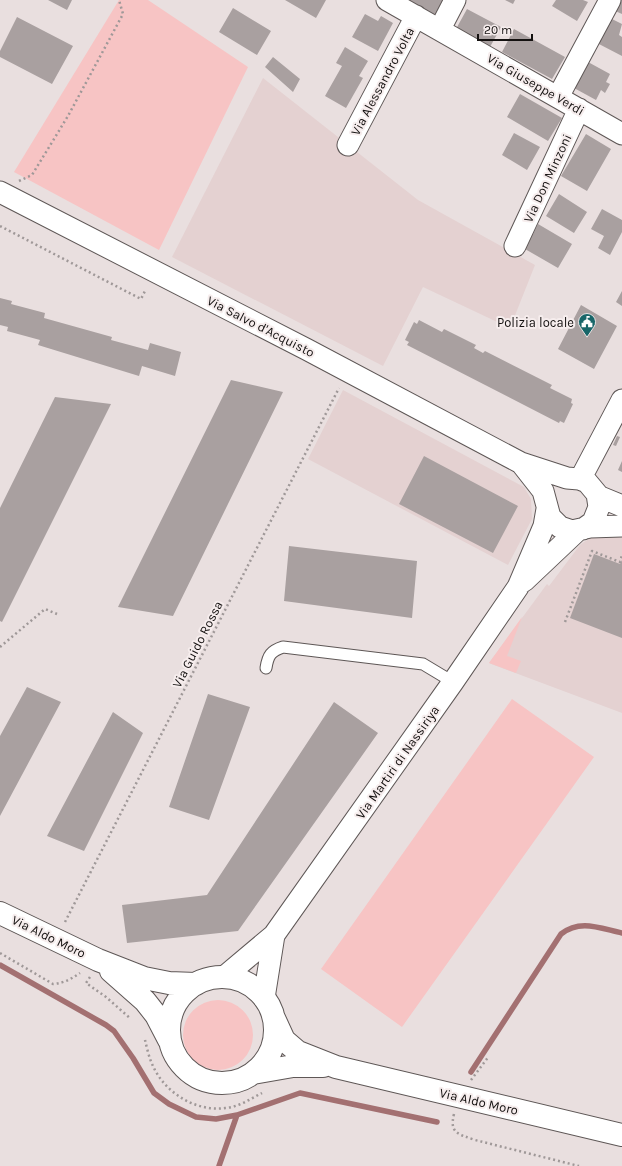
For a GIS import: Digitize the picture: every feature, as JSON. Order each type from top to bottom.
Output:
[{"type":"street","name":"Via Giuseppe Verdi","points":[[387,0],[622,134]]},
{"type":"street","points":[[440,29],[455,0]]},
{"type":"street","points":[[558,97],[610,0]]},
{"type":"street","name":"Via Alessandro Volta","points":[[348,145],[416,16]]},
{"type":"street","name":"Via Don Minzoni","points":[[515,246],[579,109]]},
{"type":"street","name":"Via Salvo d'Acquisto","points":[[6,188],[163,276],[521,462]]},
{"type":"street","points":[[577,480],[621,403]]},
{"type":"street","points":[[521,462],[591,486],[598,496],[599,505],[597,515],[591,524],[580,530]]},
{"type":"street","points":[[521,462],[543,491],[551,519],[560,527],[570,531],[622,526]]},
{"type":"street","points":[[547,506],[548,496],[554,487],[563,480],[577,480]]},
{"type":"street","points":[[598,496],[622,506]]},
{"type":"street","name":"Via Martiri di Nassiriya","points":[[224,977],[274,935],[453,682],[518,587],[544,526],[547,506]]},
{"type":"street","name":"Via Martiri di Nassiriya","points":[[518,587],[580,530]]},
{"type":"street","name":"Via Aldo Moro","points":[[0,913],[98,960],[144,978],[169,983],[196,984]]},
{"type":"street","name":"Via Martiri di Nassiriya","points":[[269,1007],[274,935]]},
{"type":"street","name":"Via Aldo Moro","points":[[98,960],[145,1001],[156,1015],[182,1064],[190,1072],[211,1081],[233,1082],[253,1073],[293,1066],[336,1067]]},
{"type":"street","name":"Via Aldo Moro","points":[[171,1045],[169,1025],[171,1015],[181,997],[196,984],[210,978],[224,977],[247,983],[269,1007],[284,1040],[298,1052],[336,1067],[456,1105],[622,1134]]},
{"type":"street","name":"Via Aldo Moro","points":[[253,1073],[262,1064],[274,1041],[275,1028],[269,1007]]},
{"type":"lane","points":[[266,668],[271,651],[283,647],[423,664],[453,682]]},
{"type":"path","points":[[6,188],[32,174],[68,116],[123,14],[119,0]]},
{"type":"path","points":[[0,226],[140,299],[147,287],[154,291],[163,276]]},
{"type":"path","name":"Via Guido Rossa","points":[[64,925],[348,371]]},
{"type":"path","points":[[565,622],[592,551],[620,562],[622,555]]},
{"type":"path","points":[[0,647],[45,609],[57,614]]},
{"type":"path","points":[[0,953],[53,984],[72,979],[98,960]]},
{"type":"path","points":[[490,1056],[456,1105],[451,1124],[453,1129],[458,1134],[475,1140],[579,1166]]},
{"type":"shaded area","points":[[119,0],[148,0],[248,67],[159,250],[14,172]]},
{"type":"shaded area","points":[[263,78],[418,200],[535,265],[510,328],[423,287],[383,366],[172,257]]},
{"type":"shaded area","points":[[343,390],[524,487],[531,499],[532,519],[508,565],[308,459]]},
{"type":"shaded area","points":[[622,537],[622,713],[489,663],[547,584],[549,586],[580,545],[590,538]]},
{"type":"shaded area","points":[[522,617],[507,656],[521,661],[516,673],[489,663]]},
{"type":"shaded area","points":[[512,699],[594,757],[402,1027],[321,969]]},
{"type":"shaded area","points":[[211,1000],[225,1000],[238,1006],[247,1015],[251,1021],[253,1035],[251,1049],[243,1060],[232,1068],[225,1070],[211,1070],[204,1068],[193,1060],[185,1049],[183,1042],[183,1028],[185,1021],[193,1010],[204,1002]]},
{"type":"building","points":[[48,0],[72,0],[67,10]]},
{"type":"building","points":[[285,0],[326,0],[316,18]]},
{"type":"building","points":[[404,0],[443,0],[434,17]]},
{"type":"building","points":[[505,0],[515,0],[513,4]]},
{"type":"building","points":[[556,0],[583,0],[588,2],[577,21],[552,6]]},
{"type":"building","points":[[618,0],[622,0],[622,14],[613,10]]},
{"type":"building","points":[[233,8],[271,31],[257,55],[219,32]]},
{"type":"building","points":[[467,9],[501,27],[490,47],[456,29]]},
{"type":"building","points":[[365,14],[378,21],[381,16],[393,23],[378,51],[352,37]]},
{"type":"building","points":[[17,17],[73,46],[52,84],[0,57],[0,51]]},
{"type":"building","points":[[610,18],[622,24],[619,35],[622,37],[622,56],[597,43]]},
{"type":"building","points":[[514,29],[565,57],[552,79],[502,52]]},
{"type":"building","points":[[345,47],[368,61],[359,76],[363,78],[346,108],[325,96],[342,66],[336,63]]},
{"type":"building","points":[[273,57],[300,79],[293,92],[265,67]]},
{"type":"building","points":[[588,62],[610,74],[606,82],[610,84],[605,93],[601,90],[596,100],[574,88]]},
{"type":"building","points":[[520,94],[562,118],[548,141],[507,117]]},
{"type":"building","points":[[514,133],[540,147],[527,170],[502,155]]},
{"type":"building","points":[[586,134],[611,149],[587,191],[561,176]]},
{"type":"building","points":[[559,194],[587,212],[574,233],[546,216]]},
{"type":"building","points":[[602,209],[622,220],[622,232],[610,255],[598,248],[604,236],[591,229]]},
{"type":"building","points":[[538,224],[572,244],[558,268],[525,249],[529,240],[526,238],[530,231],[533,234]]},
{"type":"building","points":[[622,291],[622,306],[616,302]]},
{"type":"building","points":[[0,298],[12,301],[11,304],[45,313],[44,318],[112,337],[111,340],[148,350],[150,343],[181,352],[175,376],[142,366],[139,376],[38,345],[40,340],[7,331],[8,327],[0,325]]},
{"type":"building","name":"Polizia locale","points":[[581,305],[617,326],[594,369],[558,349]]},
{"type":"building","points":[[419,320],[442,332],[444,329],[476,345],[474,348],[483,353],[485,351],[552,385],[550,388],[572,399],[571,403],[573,404],[564,423],[560,421],[559,423],[407,345],[409,342],[405,340],[414,322],[417,324]]},
{"type":"building","points":[[231,380],[283,392],[173,616],[118,607]]},
{"type":"building","points":[[55,397],[111,404],[2,622],[0,621],[0,508]]},
{"type":"building","points":[[617,436],[620,437],[616,446],[613,445]]},
{"type":"building","points":[[424,456],[518,506],[493,553],[399,504]]},
{"type":"building","points":[[622,461],[622,472],[618,470]]},
{"type":"building","points":[[289,546],[417,561],[412,618],[284,601]]},
{"type":"building","points":[[594,554],[620,564],[622,560],[622,638],[570,618]]},
{"type":"building","points":[[27,687],[61,702],[0,816],[0,736]]},
{"type":"building","points":[[208,694],[250,707],[209,820],[169,807]]},
{"type":"building","points":[[334,702],[378,733],[238,931],[127,943],[122,905],[207,895]]},
{"type":"building","points":[[113,712],[143,733],[84,851],[47,836]]},
{"type":"waterway","points":[[471,1072],[561,934],[568,929],[583,926],[598,927],[622,933]]},
{"type":"waterway","points":[[0,965],[114,1031],[133,1058],[154,1093],[169,1104],[196,1117],[216,1119],[237,1115]]},
{"type":"waterway","points":[[219,1166],[237,1115],[300,1093],[437,1122]]},
{"type":"place","name":"Polizia locale","points":[[587,337]]}]
